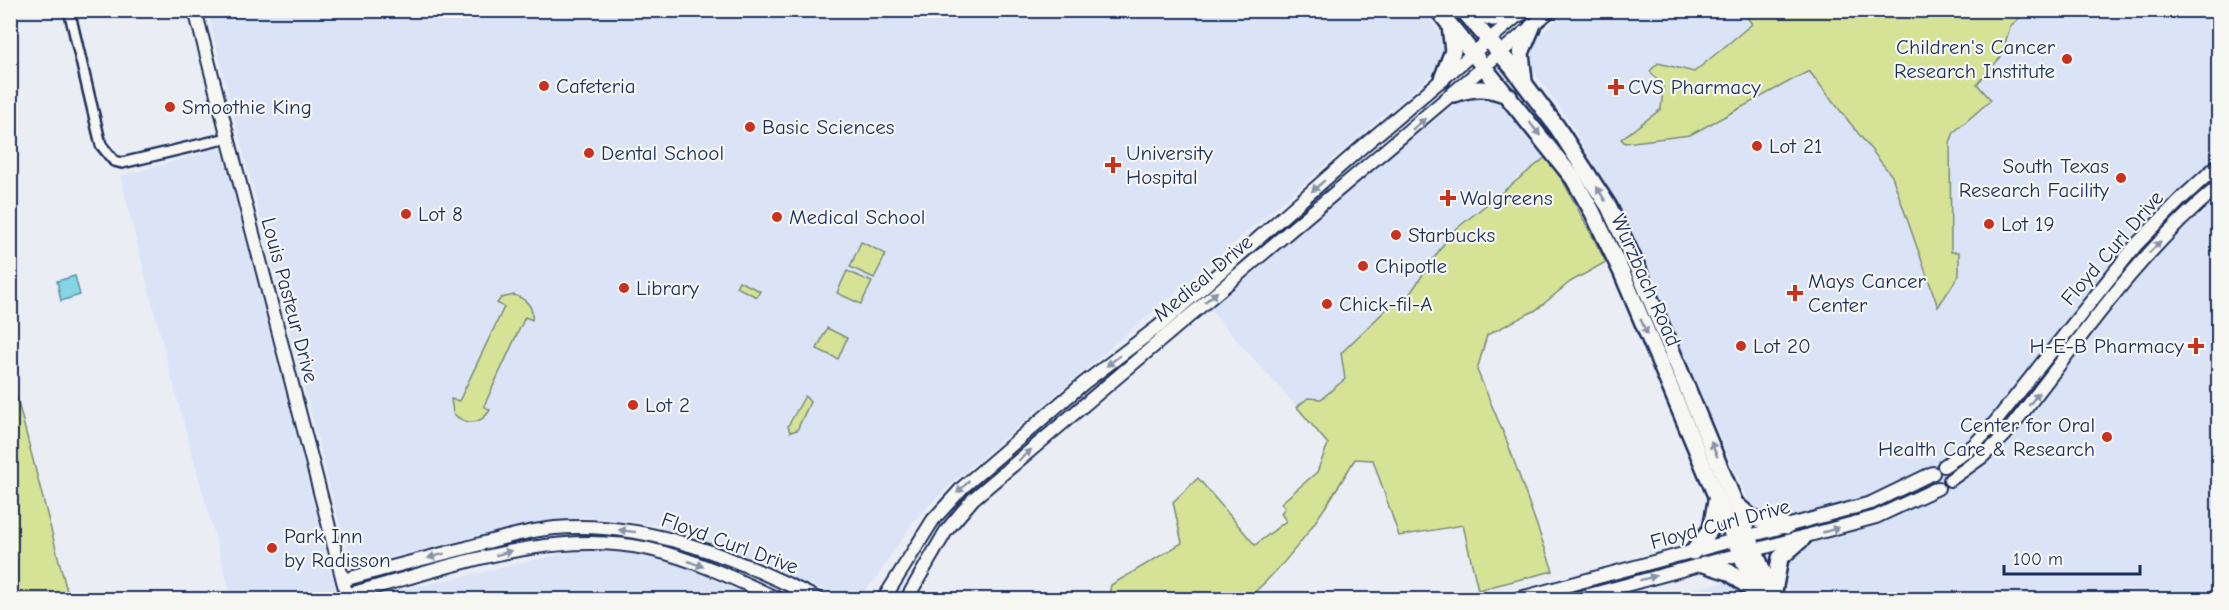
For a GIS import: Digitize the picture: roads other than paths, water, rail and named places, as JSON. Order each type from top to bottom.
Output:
[{"type":"main road","name":"Wurzbach Road","points":[[1438,10],[1573,178],[1592,211],[1622,273],[1717,498],[1742,538],[1767,597]]},
{"type":"main road","name":"Wurzbach Road","points":[[1466,10],[1525,84],[1574,151],[1609,207],[1637,267],[1736,504],[1742,538]]},
{"type":"main road","points":[[1466,10],[1493,18],[1522,12]]},
{"type":"main road","points":[[1442,79],[1453,51],[1450,26]]},
{"type":"main road","points":[[1525,84],[1521,53],[1532,27]]},
{"type":"main road","points":[[1454,94],[1467,89],[1485,88],[1509,96]]},
{"type":"main road","points":[[1693,552],[1711,529],[1717,498]]},
{"type":"main road","points":[[1736,504],[1752,518],[1787,526]]},
{"type":"main road","points":[[1704,564],[1740,579],[1767,597],[1780,558],[1803,538]]},
{"type":"street","points":[[69,10],[101,145],[114,160],[122,163],[228,138]]},
{"type":"street","name":"Louis Pasteur Drive","points":[[195,10],[347,597]]},
{"type":"street","name":"Medical Drive","points":[[908,598],[957,516],[973,499],[1551,10]]},
{"type":"street","name":"Medical Drive","points":[[885,596],[933,519],[963,487],[1159,326],[1473,52],[1522,12]]},
{"type":"street","name":"Floyd Curl Drive","points":[[1944,466],[1974,445],[1993,425],[2136,245],[2218,165]]},
{"type":"street","name":"Floyd Curl Drive","points":[[1950,480],[1982,457],[2005,435],[2147,255],[2192,208],[2218,187]]},
{"type":"street","points":[[2090,302],[2102,312]]},
{"type":"street","points":[[1043,419],[1053,431]]},
{"type":"street","points":[[1974,445],[1982,457]]},
{"type":"street","name":"Floyd Curl Drive","points":[[1513,600],[1871,503],[1933,473]]},
{"type":"street","name":"Floyd Curl Drive","points":[[1571,600],[1876,517],[1938,488]]},
{"type":"street","name":"Floyd Curl Drive","points":[[343,580],[524,532],[586,527],[652,534],[679,542],[789,584],[820,600]]},
{"type":"street","name":"Floyd Curl Drive","points":[[347,597],[527,547],[587,542],[649,549],[733,578],[780,600]]},
{"type":"street","points":[[874,600],[885,596]]},
{"type":"water","points":[[75,276],[80,295],[61,301],[57,281]]},
{"type":"place","name":"Children's Cancer Research Institute","points":[[2067,59]]},
{"type":"place","name":"Cafeteria","points":[[544,86]]},
{"type":"place","name":"CVS Pharmacy","points":[[1616,87]]},
{"type":"place","name":"Smoothie King","points":[[170,107]]},
{"type":"place","name":"Basic Sciences","points":[[750,127]]},
{"type":"place","name":"Lot 21","points":[[1757,146]]},
{"type":"place","name":"Dental School","points":[[589,153]]},
{"type":"place","name":"University Hospital","points":[[1113,165]]},
{"type":"place","name":"South Texas Research Facility","points":[[2121,178]]},
{"type":"place","name":"Walgreens","points":[[1448,198]]},
{"type":"place","name":"Lot 8","points":[[406,214]]},
{"type":"place","name":"Medical School","points":[[777,217]]},
{"type":"place","name":"Lot 19","points":[[1989,224]]},
{"type":"place","name":"Starbucks","points":[[1396,235]]},
{"type":"place","name":"Chipotle","points":[[1363,266]]},
{"type":"place","name":"Library","points":[[624,288]]},
{"type":"place","name":"Mays Cancer Center","points":[[1795,293]]},
{"type":"place","name":"Chick-fil-A","points":[[1327,304]]},
{"type":"place","name":"Lot 20","points":[[1741,346]]},
{"type":"place","name":"H-E-B Pharmacy","points":[[2196,346]]},
{"type":"place","name":"Lot 2","points":[[633,405]]},
{"type":"place","name":"Center for Oral Health Care & Research","points":[[2107,437]]},
{"type":"place","name":"Park Inn by Radisson","points":[[272,548]]}]
